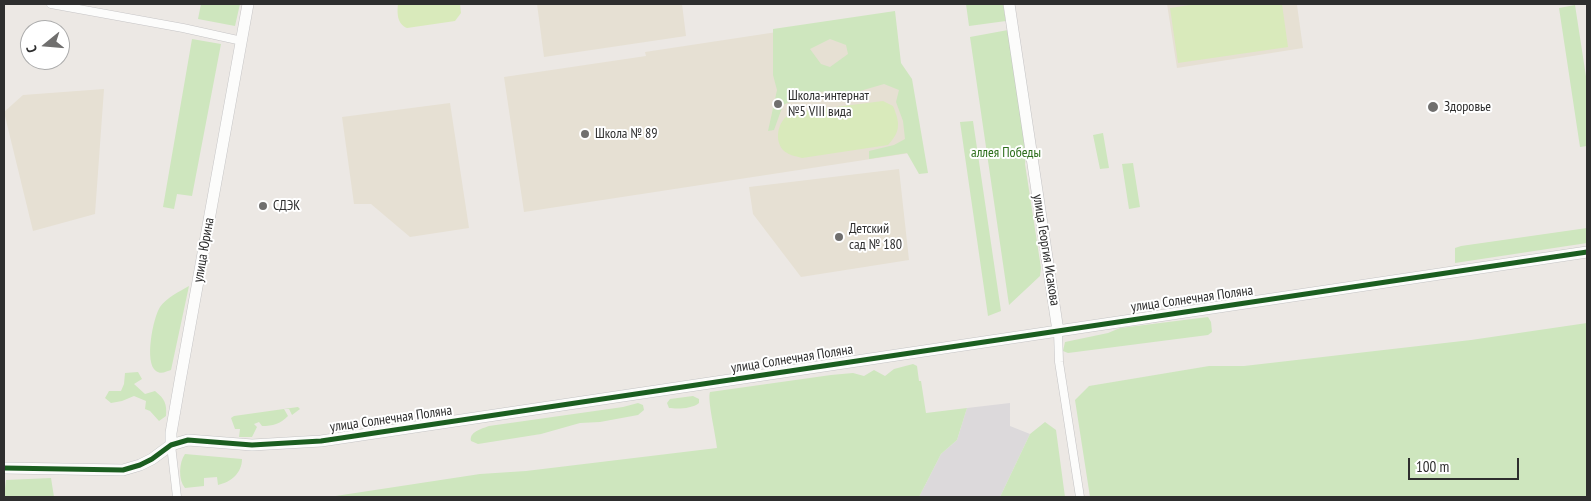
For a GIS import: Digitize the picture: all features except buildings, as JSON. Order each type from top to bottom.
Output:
[{"type":"street","points":[[51,4],[183,28],[242,41]]},
{"type":"street","name":"улица Юрина","points":[[177,497],[171,433],[248,4]]},
{"type":"street","name":"улица Георгия Исакова","points":[[1009,4],[1058,331],[1059,362],[1080,497]]},
{"type":"street","name":"улица Солнечная Поляна","points":[[4,468],[123,470],[152,460],[171,446],[188,440],[252,445],[321,441],[1587,252]]},
{"type":"shaded area","points":[[537,4],[682,4],[686,36],[544,57]]},
{"type":"shaded area","points":[[1167,4],[1304,4],[1297,5],[1303,48],[1177,68]]},
{"type":"shaded area","name":"Школа-интернат №5 VIII вида","points":[[889,15],[910,153],[524,212],[504,77],[646,56],[645,52]]},
{"type":"shaded area","points":[[104,89],[95,214],[33,231],[4,112],[23,95]]},
{"type":"shaded area","points":[[450,103],[469,228],[410,237],[371,204],[354,204],[342,117]]},
{"type":"shaded area","name":"Детский сад № 180","points":[[899,169],[909,260],[801,277],[753,214],[749,187]]},
{"type":"shaded area","points":[[1010,403],[1010,426],[1030,434],[1000,497],[919,497],[941,454],[957,440],[967,408]]},
{"type":"green space","points":[[201,4],[240,4],[235,26],[198,19]]},
{"type":"green space","points":[[398,4],[460,4],[461,13],[455,21],[407,28],[399,21]]},
{"type":"green space","points":[[966,4],[1003,4],[1006,21],[969,26]]},
{"type":"green space","points":[[1197,4],[1282,4],[1288,47],[1178,63],[1170,8]]},
{"type":"green space","points":[[1575,5],[1587,83],[1587,146],[1580,147],[1559,8]]},
{"type":"green space","points":[[895,11],[901,63],[912,79],[928,173],[919,174],[907,153],[869,159],[869,151],[894,145],[905,139],[903,121],[896,102],[899,90],[884,84],[850,94],[812,91],[783,105],[774,130],[768,131],[777,90],[773,75],[773,29]],"holes":[[[830,39],[846,45],[848,54],[830,67],[821,64],[810,49]]]},
{"type":"green space","name":"аллея Победы","points":[[1008,30],[1026,153],[1025,164],[1041,268],[1040,276],[1009,305],[970,37]]},
{"type":"green space","points":[[192,39],[221,44],[192,196],[177,194],[174,209],[163,207]]},
{"type":"green space","points":[[883,101],[893,106],[898,122],[897,131],[888,145],[802,158],[787,153],[780,146],[778,133],[781,124],[787,116],[796,112]]},
{"type":"green space","points":[[973,121],[1001,311],[988,316],[960,122]]},
{"type":"green space","points":[[1103,133],[1109,168],[1100,169],[1093,135]]},
{"type":"green space","points":[[1133,163],[1140,207],[1129,209],[1122,164]]},
{"type":"green space","points":[[1587,228],[1587,243],[1455,263],[1455,248],[1461,246]]},
{"type":"green space","points":[[189,286],[171,370],[162,373],[158,372],[152,366],[150,350],[152,330],[157,313],[160,307],[173,295]]},
{"type":"green space","points":[[1208,317],[1211,322],[1212,332],[1208,335],[1068,353],[1063,351],[1065,342],[1108,333],[1120,328]]},
{"type":"green space","points":[[1587,323],[1587,497],[1090,497],[1075,400],[1089,386],[1209,366],[1244,366],[1471,340]]},
{"type":"green space","points":[[913,364],[917,366],[919,381],[921,381],[926,413],[967,408],[957,440],[941,454],[919,497],[329,497],[480,474],[526,471],[717,448],[710,392],[831,375],[853,373],[864,376],[874,370],[885,376],[894,369]]},
{"type":"green space","points":[[138,372],[142,379],[134,384],[145,394],[155,391],[165,402],[166,416],[159,421],[150,411],[145,409],[146,401],[134,396],[111,403],[105,398],[109,391],[121,391],[125,373]]},
{"type":"green space","points":[[693,396],[699,399],[699,403],[689,407],[669,408],[667,403],[670,399]]},
{"type":"green space","points":[[638,403],[643,405],[644,410],[638,415],[600,422],[580,423],[541,434],[478,444],[471,441],[474,433],[489,426],[623,407]]},
{"type":"green space","points":[[298,407],[300,409],[292,415],[289,409],[284,409],[288,416],[276,424],[262,426],[259,422],[254,424],[257,427],[252,437],[239,437],[240,429],[235,429],[231,418],[234,416]]},
{"type":"green space","points":[[1045,422],[1056,430],[1065,497],[1000,497],[1030,434]]},
{"type":"green space","points":[[185,454],[242,459],[242,464],[238,473],[223,484],[218,485],[217,477],[204,478],[204,486],[185,488],[181,480],[180,471],[181,462]]},
{"type":"green space","points":[[51,478],[54,497],[4,497],[6,480]]},
{"type":"cycle path","points":[[4,468],[123,470],[140,465],[171,445],[188,440],[252,445],[321,441],[1587,252]]},
{"type":"place","name":"Школа-интернат №5 VIII вида","points":[[778,104]]},
{"type":"place","name":"Здоровье","points":[[1433,107]]},
{"type":"place","name":"Школа № 89","points":[[585,134]]},
{"type":"place","name":"СДЭК","points":[[263,206]]},
{"type":"place","name":"Детский сад № 180","points":[[839,237]]}]
